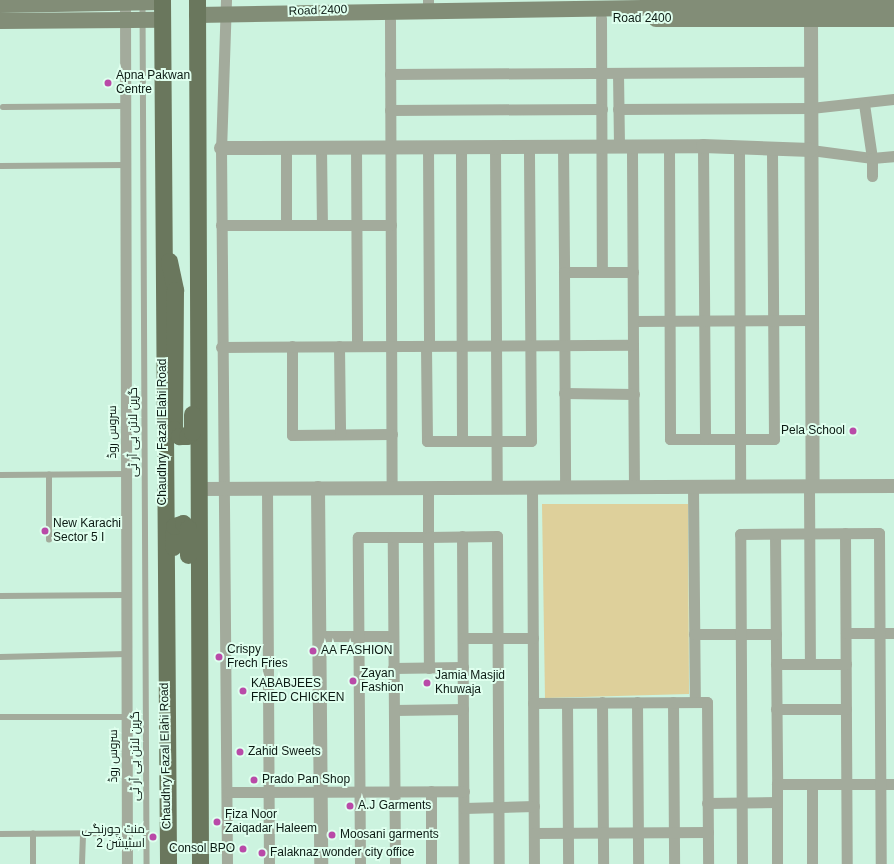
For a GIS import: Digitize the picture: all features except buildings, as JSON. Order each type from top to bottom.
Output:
[{"type":"main road","points":[[0,4],[162,1]]},
{"type":"main road","name":"Chaudhry Fazal Elahi Road","points":[[162,1],[165,720],[168,864]]},
{"type":"main road","name":"Road 2400","points":[[197,13],[487,4],[894,4]]},
{"type":"main road","points":[[197,13],[200,489],[200,864]]},
{"type":"main road","name":"Road 2400","points":[[226,13],[390,20],[601,18],[894,19]]},
{"type":"main road","points":[[0,21],[162,20]]},
{"type":"main road","points":[[162,230],[176,290],[174,429],[182,437],[190,434],[192,429],[193,312],[198,267]]},
{"type":"main road","points":[[165,720],[172,683],[173,529],[180,522],[188,528],[190,677],[200,732]]},
{"type":"street","name":"سروس روڈ","points":[[125,1],[127,864]]},
{"type":"street","points":[[226,13],[221,148],[221,224],[222,489],[228,792],[227,864]]},
{"type":"street","points":[[601,18],[602,272]]},
{"type":"street","points":[[810,664],[809,533],[811,486],[812,320],[811,19]]},
{"type":"street","points":[[390,20],[392,488]]},
{"type":"street","points":[[390,74],[811,72]]},
{"type":"street","points":[[618,73],[618,109],[626,146],[633,272],[634,487]]},
{"type":"street","points":[[618,109],[811,108],[864,104],[894,99]]},
{"type":"street","points":[[864,104],[872,158],[872,176]]},
{"type":"street","points":[[390,110],[602,109]]},
{"type":"street","points":[[563,146],[565,487]]},
{"type":"street","points":[[669,146],[670,439],[774,439],[772,148]]},
{"type":"street","points":[[221,148],[703,146],[811,150],[872,158],[894,156]]},
{"type":"street","points":[[703,146],[705,439]]},
{"type":"street","points":[[356,147],[357,346]]},
{"type":"street","points":[[428,147],[427,441],[531,441],[529,147]]},
{"type":"street","points":[[461,147],[462,441]]},
{"type":"street","points":[[495,147],[497,487]]},
{"type":"street","points":[[286,148],[286,224]]},
{"type":"street","points":[[321,148],[322,224]]},
{"type":"street","points":[[739,148],[740,486]]},
{"type":"street","points":[[221,224],[391,225]]},
{"type":"street","points":[[564,272],[633,272]]},
{"type":"street","points":[[633,320],[812,320]]},
{"type":"street","points":[[222,347],[633,345]]},
{"type":"street","points":[[292,346],[292,435],[392,434]]},
{"type":"street","points":[[339,346],[340,434]]},
{"type":"street","points":[[564,393],[634,394]]},
{"type":"street","points":[[200,489],[894,486]]},
{"type":"street","points":[[532,487],[534,864]]},
{"type":"street","points":[[693,487],[695,702]]},
{"type":"street","points":[[267,488],[269,864]]},
{"type":"street","points":[[318,488],[321,864]]},
{"type":"street","points":[[428,488],[429,668]]},
{"type":"street","points":[[845,533],[847,864]]},
{"type":"street","points":[[742,864],[740,534],[879,533],[881,864]]},
{"type":"street","points":[[775,534],[777,864]]},
{"type":"street","points":[[360,864],[358,537],[428,536],[497,536],[499,864]]},
{"type":"street","points":[[462,536],[464,864]]},
{"type":"street","points":[[393,537],[395,864]]},
{"type":"street","points":[[846,633],[894,633]]},
{"type":"street","points":[[694,634],[776,634]]},
{"type":"street","points":[[319,636],[393,636]]},
{"type":"street","points":[[463,638],[533,638]]},
{"type":"street","points":[[776,664],[846,664]]},
{"type":"street","points":[[393,668],[463,667]]},
{"type":"street","points":[[602,702],[602,864]]},
{"type":"street","points":[[637,702],[638,864]]},
{"type":"street","points":[[673,702],[674,864]]},
{"type":"street","points":[[533,703],[707,702],[708,864]]},
{"type":"street","points":[[567,703],[568,864]]},
{"type":"street","points":[[394,710],[464,709]]},
{"type":"street","points":[[776,709],[846,709]]},
{"type":"street","points":[[777,784],[894,784]]},
{"type":"street","points":[[812,784],[812,864]]},
{"type":"street","points":[[431,791],[431,864]]},
{"type":"street","points":[[228,792],[464,791]]},
{"type":"street","points":[[707,803],[777,802]]},
{"type":"street","points":[[464,808],[534,806]]},
{"type":"street","points":[[534,833],[708,832]]},
{"type":"lane","name":"گرین لائن بی آر ٹی","points":[[143,0],[147,864]]},
{"type":"lane","points":[[3,107],[125,106]]},
{"type":"lane","points":[[0,166],[125,165]]},
{"type":"lane","points":[[0,475],[126,474]]},
{"type":"lane","points":[[50,475],[50,540]]},
{"type":"lane","points":[[0,596],[126,595]]},
{"type":"lane","points":[[0,656],[127,654]]},
{"type":"lane","points":[[0,717],[127,717]]},
{"type":"lane","points":[[82,864],[83,833]]},
{"type":"lane","points":[[0,834],[127,833]]},
{"type":"lane","points":[[33,834],[33,864]]},
{"type":"shaded area","points":[[542,504],[688,504],[689,694],[545,698]]},
{"type":"place","name":"Apna Pakwan Centre","points":[[108,83]]},
{"type":"place","name":"Pela School","points":[[853,431]]},
{"type":"place","name":"New Karachi Sector 5 I","points":[[45,531]]},
{"type":"place","name":"AA FASHION","points":[[313,651]]},
{"type":"place","name":"Crispy Frech Fries","points":[[219,657]]},
{"type":"place","name":"Zayan Fashion","points":[[353,681]]},
{"type":"place","name":"Jamia Masjid Khuwaja","points":[[427,683]]},
{"type":"place","name":"KABABJEES FRIED CHICKEN","points":[[243,691]]},
{"type":"place","name":"Zahid Sweets","points":[[240,752]]},
{"type":"place","name":"Prado Pan Shop","points":[[254,780]]},
{"type":"place","name":"A.J Garments","points":[[350,806]]},
{"type":"place","name":"Fiza Noor Zaiqadar Haleem","points":[[217,822]]},
{"type":"place","name":"Moosani garments","points":[[332,835]]},
{"type":"place","name":"منٹ چورنگی اسٹیشن 2","points":[[153,837]]},
{"type":"place","name":"Consol BPO","points":[[243,849]]},
{"type":"place","name":"Falaknaz wonder city office","points":[[262,853]]}]
